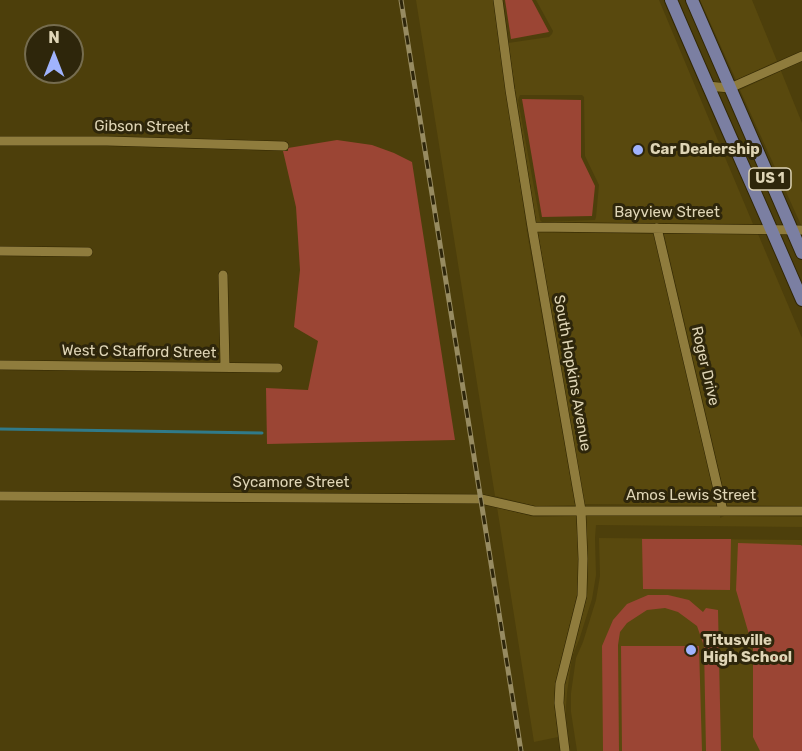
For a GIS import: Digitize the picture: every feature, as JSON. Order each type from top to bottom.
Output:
[{"type":"main road","name":"US 1","points":[[671,0],[802,300]]},
{"type":"main road","name":"US 1","points":[[692,0],[730,88],[797,230],[802,253]]},
{"type":"street","name":"South Hopkins Avenue","points":[[498,0],[532,227],[580,510],[583,559],[582,596],[560,684],[559,703],[565,751]]},
{"type":"street","points":[[707,86],[730,88],[802,56]]},
{"type":"street","name":"Gibson Street","points":[[0,141],[107,141],[284,146]]},
{"type":"street","name":"Bayview Street","points":[[532,227],[797,230]]},
{"type":"street","name":"Roger Drive","points":[[657,228],[723,511]]},
{"type":"street","points":[[0,251],[88,252]]},
{"type":"street","points":[[223,275],[225,368]]},
{"type":"street","name":"West C Stafford Street","points":[[0,365],[278,368]]},
{"type":"street","name":"Sycamore Street","points":[[0,496],[481,499],[534,511],[580,510]]},
{"type":"street","name":"Amos Lewis Street","points":[[580,510],[802,511]]},
{"type":"shaded area","points":[[416,0],[494,0],[527,232],[575,505],[535,506],[495,496]]},
{"type":"shaded area","points":[[505,0],[532,0],[549,32],[511,39]]},
{"type":"shaded area","points":[[536,0],[659,0],[753,224],[536,222],[508,43],[549,37],[553,31]],"holes":[[[520,95],[582,95],[584,97],[585,156],[599,185],[596,217],[595,220],[542,222],[518,100]]]},
{"type":"shaded area","points":[[700,0],[752,0],[777,61],[736,80]]},
{"type":"shaded area","points":[[781,71],[802,123],[802,225],[740,90]]},
{"type":"shaded area","points":[[522,99],[581,100],[581,157],[595,186],[592,216],[542,217]]},
{"type":"shaded area","points":[[337,140],[372,145],[412,162],[455,440],[267,444],[266,388],[308,390],[318,341],[294,327],[300,270],[296,207],[283,151],[288,151],[288,148]]},
{"type":"shaded area","points":[[538,232],[654,234],[717,505],[584,504]]},
{"type":"shaded area","points":[[664,234],[758,234],[802,338],[802,506],[727,505]]},
{"type":"shaded area","points":[[497,507],[534,517],[576,516],[579,559],[577,595],[555,684],[554,704],[558,737],[534,742]]},
{"type":"shaded area","points":[[586,516],[802,517],[802,527],[596,525],[596,575],[592,599],[572,657],[565,720],[565,685],[587,596]]},
{"type":"shaded area","name":"Titusville High School","points":[[599,538],[802,540],[802,751],[577,751],[571,712],[571,693],[576,658],[596,600],[600,576]]},
{"type":"shaded area","points":[[642,539],[731,539],[730,590],[643,589]]},
{"type":"shaded area","points":[[738,543],[802,546],[802,751],[760,751],[753,737],[753,648],[736,590]]},
{"type":"shaded area","points":[[648,595],[668,595],[689,600],[703,612],[706,608],[718,610],[721,751],[706,751],[704,646],[697,626],[678,612],[665,608],[647,610],[627,623],[620,632],[618,645],[619,751],[603,751],[602,646],[613,620],[627,604]]},
{"type":"shaded area","points":[[621,646],[699,646],[702,751],[622,751]]},
{"type":"waterway","points":[[0,429],[262,433]]},
{"type":"railway","points":[[401,0],[521,751]]},
{"type":"place","name":"Car Dealership","points":[[638,150]]},
{"type":"place","name":"Titusville High School","points":[[691,650]]}]
